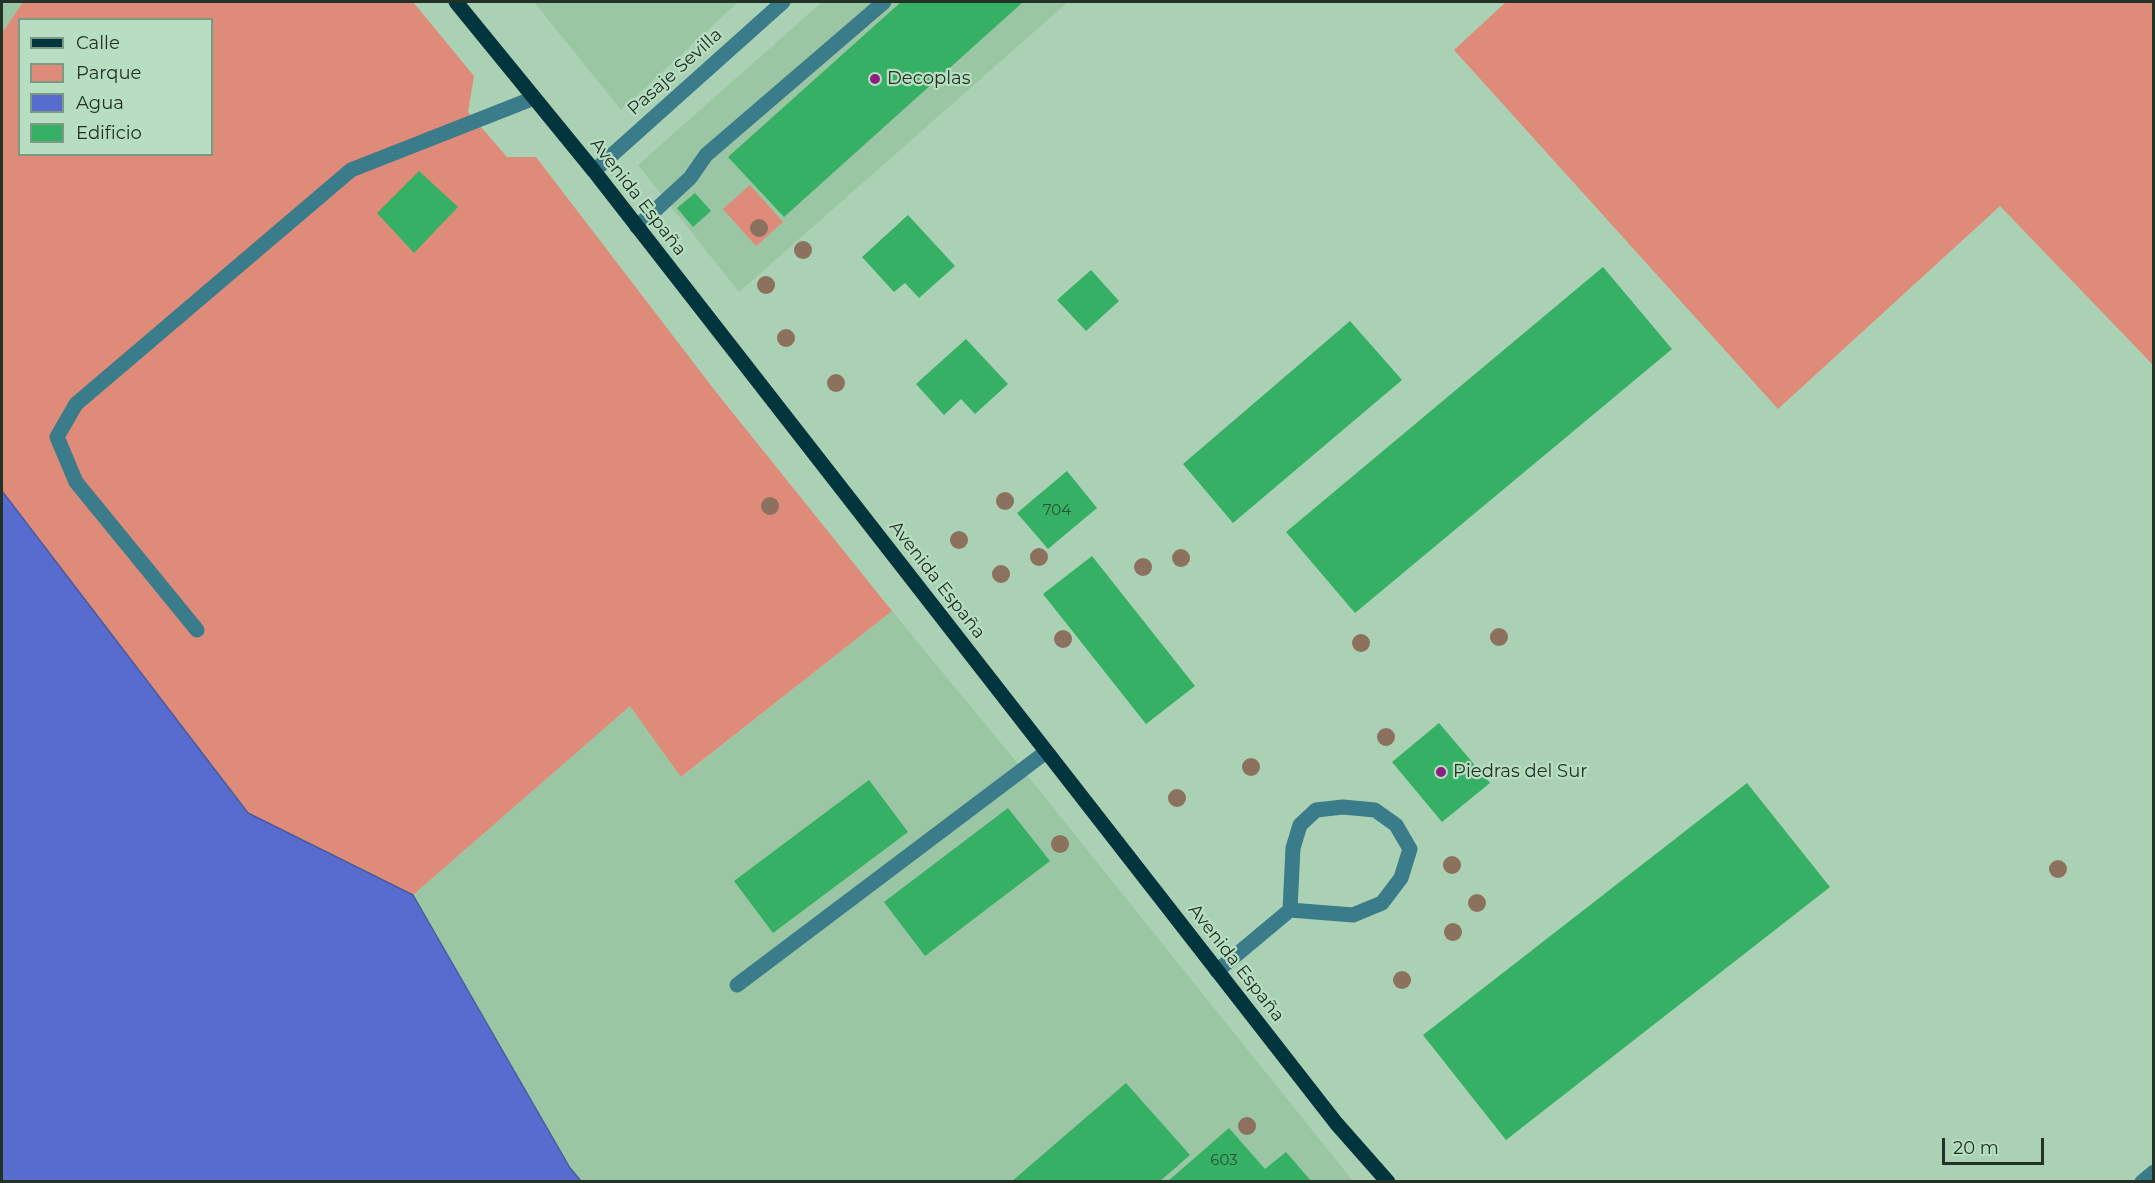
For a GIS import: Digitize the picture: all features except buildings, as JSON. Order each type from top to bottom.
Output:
[{"type":"main road","name":"Avenida España","points":[[456,2],[594,171],[1336,1123],[1388,1182]]},
{"type":"street","name":"Pasaje Sevilla","points":[[594,171],[783,2]]},
{"type":"street","points":[[637,226],[690,178],[706,155],[884,2]]},
{"type":"street","points":[[197,630],[76,482],[57,437],[76,404],[351,170],[534,98]]},
{"type":"street","points":[[737,985],[1046,752]]},
{"type":"street","points":[[1217,971],[1290,910],[1353,915],[1382,903],[1401,878],[1410,849],[1396,825],[1375,810],[1343,807],[1316,810],[1300,825],[1293,848],[1290,910]]},
{"type":"street","points":[[2142,1182],[2154,1172]]},
{"type":"shaded area","points":[[2,2],[23,2],[2,33]]},
{"type":"shaded area","points":[[534,2],[738,2],[621,110]]},
{"type":"shaded area","points":[[822,2],[1068,2],[739,292],[638,165]]},
{"type":"shaded area","points":[[892,611],[1023,770],[1353,1181],[581,1181],[570,1168],[413,895],[630,706],[682,777]]},
{"type":"green space","points":[[23,2],[413,2],[474,76],[468,112],[507,157],[536,157],[716,392],[892,611],[681,777],[630,706],[413,895],[248,813],[2,491],[2,33]]},
{"type":"green space","points":[[1506,2],[2153,2],[2153,365],[2000,206],[1778,409],[1454,50]]},
{"type":"green space","points":[[750,185],[783,222],[756,246],[723,209]]},
{"type":"water","points":[[2,491],[248,813],[413,895],[570,1168],[581,1181],[2,1181]]},
{"type":"place","name":"Decoplas","points":[[875,79]]},
{"type":"place","name":"Piedras del Sur","points":[[1441,772]]}]
